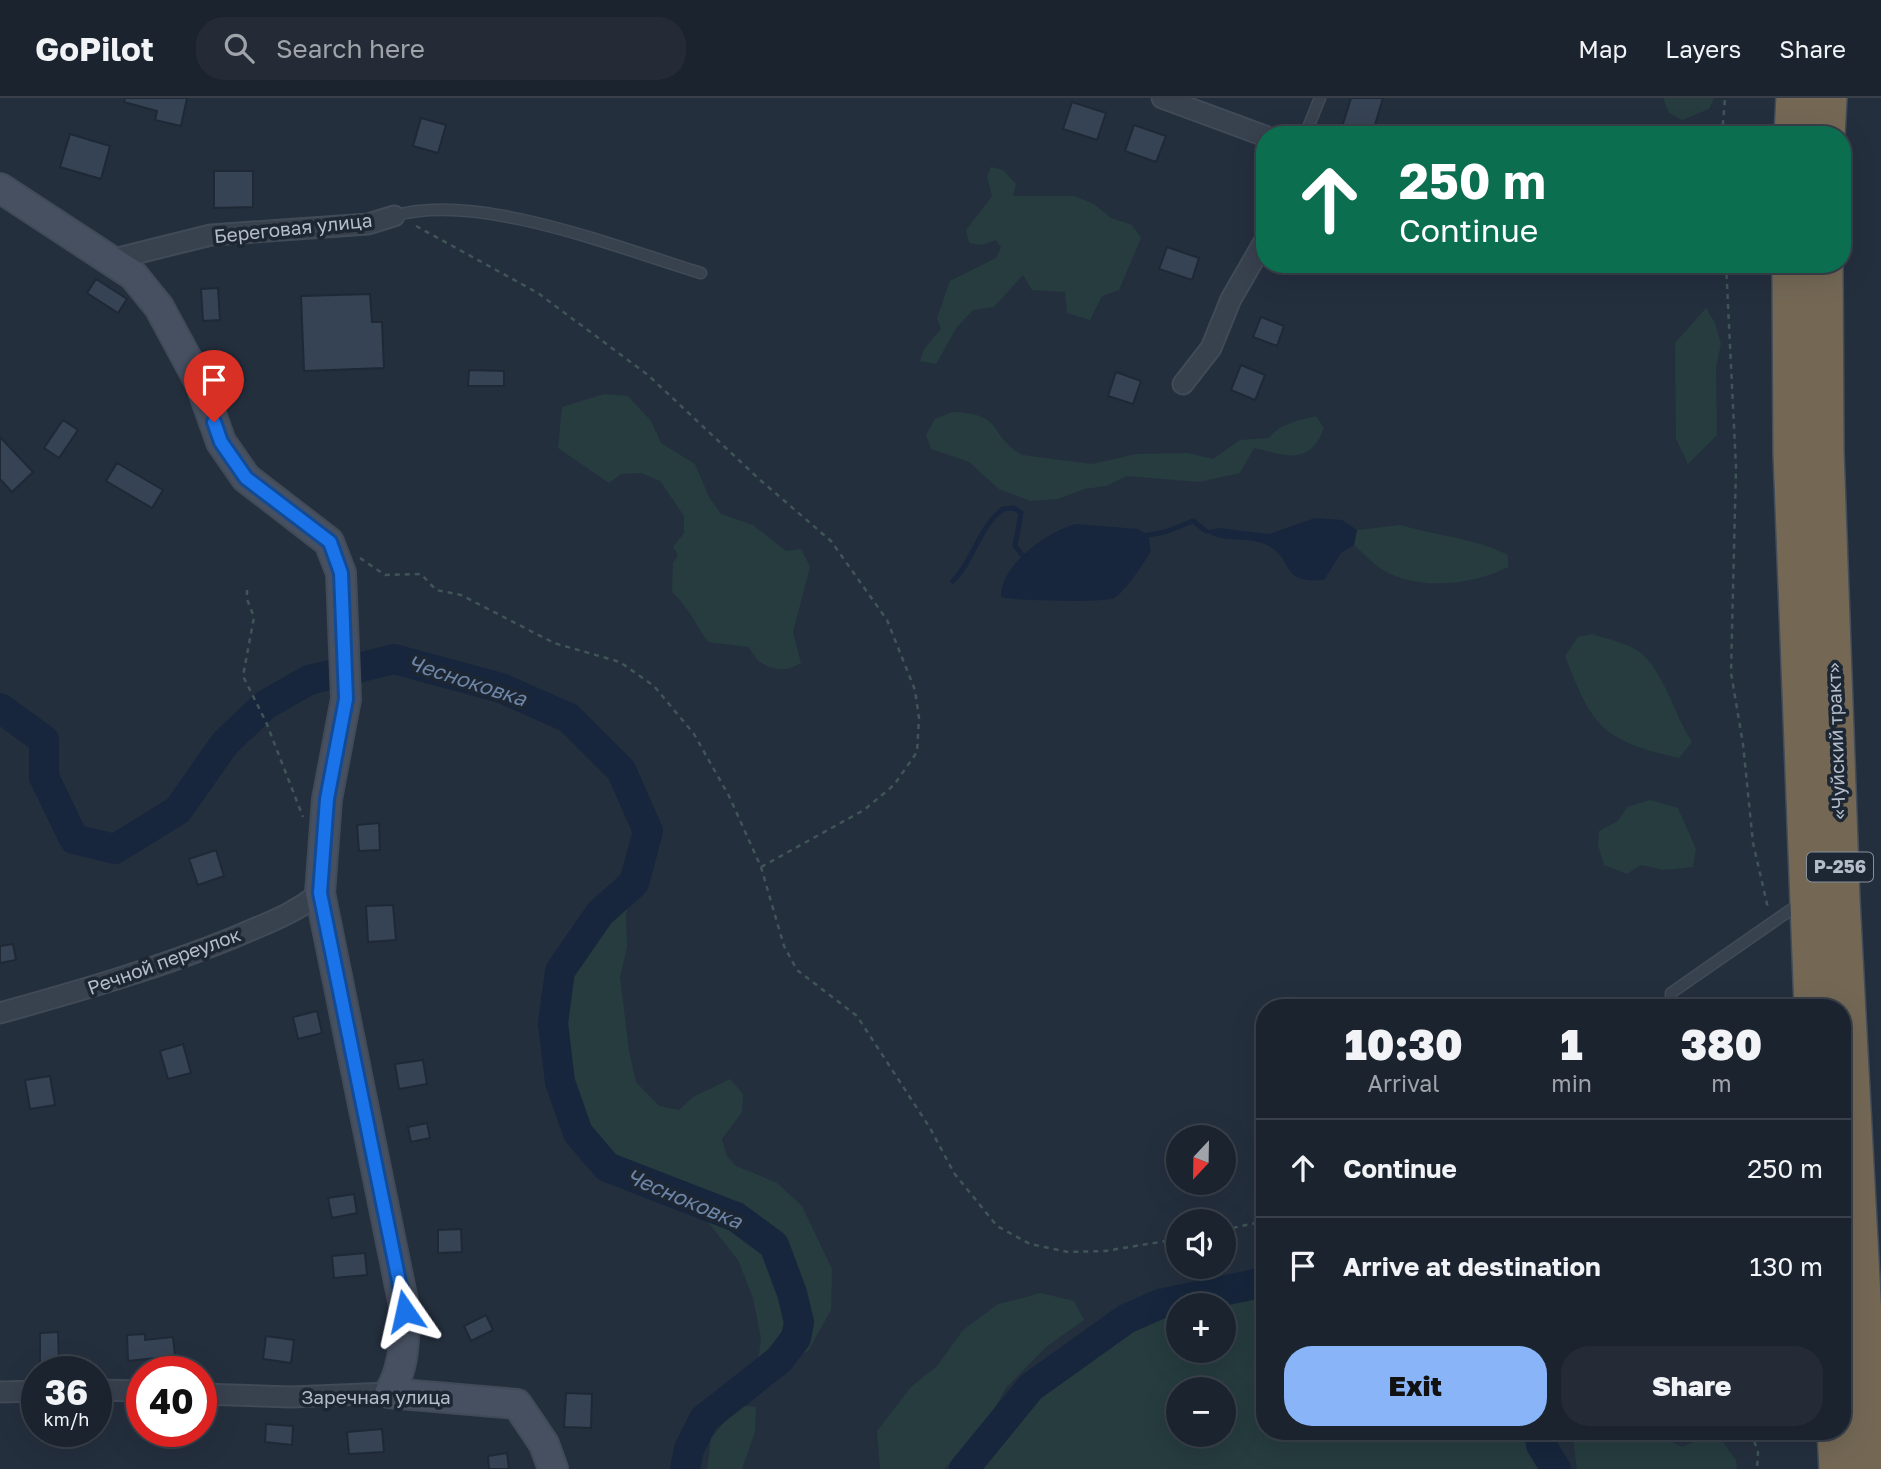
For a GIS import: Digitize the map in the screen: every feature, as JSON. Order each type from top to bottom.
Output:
[{"type":"highway","points":[[1793,126],[1795,98]]},
{"type":"highway","points":[[1826,126],[1828,98]]},
{"type":"highway","name":"«Чуйский тракт»","points":[[1791,273],[1792,452],[1813,999]]},
{"type":"highway","name":"«Чуйский тракт»","points":[[1824,273],[1825,451],[1846,999]]},
{"type":"highway","name":"«Чуйский тракт»","points":[[1851,1090],[1871,1469]]},
{"type":"highway","points":[[1836,1440],[1838,1469]]},
{"type":"street","points":[[1163,98],[1256,133]]},
{"type":"street","points":[[0,188],[133,275],[159,307],[200,383],[221,442],[246,478],[330,542],[341,573],[346,699],[327,799],[320,893],[405,1311],[404,1357],[399,1378],[389,1394]]},
{"type":"street","name":"Береговая улица","points":[[110,260],[211,235],[368,223],[394,216]]},
{"type":"street","points":[[1183,384],[1212,348],[1231,299],[1256,256]]},
{"type":"street","name":"Речной переулок","points":[[0,1013],[86,989],[208,948],[288,917],[320,893]]},
{"type":"street","points":[[0,1392],[21,1391]]},
{"type":"street","name":"Заречная улица","points":[[217,1395],[291,1397],[389,1394],[517,1404],[544,1444],[553,1469]]},
{"type":"lane","points":[[1309,126],[1320,98]]},
{"type":"lane","points":[[394,216],[413,210],[505,214],[702,273]]},
{"type":"lane","points":[[1671,998],[1671,993],[1808,898]]},
{"type":"path","points":[[1723,126],[1725,98]]},
{"type":"path","points":[[394,216],[482,260],[538,293],[648,375],[759,479],[831,541],[887,620],[915,690],[919,718],[917,752],[894,785],[864,810],[761,867]]},
{"type":"path","points":[[1726,273],[1736,467],[1731,673],[1743,744],[1753,843],[1772,924]]},
{"type":"path","points":[[330,542],[385,575],[421,574],[436,590],[461,594],[554,643],[620,662],[654,686],[694,734],[729,796],[761,867],[784,946],[797,970],[857,1016],[930,1128],[954,1172],[997,1226],[1030,1244],[1068,1252],[1105,1251],[1166,1241]]},
{"type":"path","points":[[247,590],[247,599],[254,617],[243,676],[266,722],[307,827]]},
{"type":"path","points":[[1236,1227],[1256,1223]]},
{"type":"path","points":[[1754,1440],[1758,1452],[1756,1469]]},
{"type":"green space","points":[[1663,98],[1714,98],[1709,109],[1682,120],[1669,113]]},
{"type":"green space","points":[[991,167],[1003,170],[1016,184],[1013,196],[1074,196],[1094,204],[1111,218],[1132,225],[1141,238],[1119,290],[1102,296],[1090,320],[1067,313],[1065,292],[1032,290],[1023,275],[994,307],[973,310],[957,327],[936,364],[920,361],[924,349],[941,329],[937,318],[950,281],[996,258],[1001,247],[996,240],[982,245],[969,243],[966,230],[992,196],[987,176]]},
{"type":"green space","points":[[1706,308],[1715,323],[1721,344],[1716,367],[1717,435],[1688,464],[1676,439],[1675,343]]},
{"type":"green space","points":[[604,394],[628,396],[651,421],[661,443],[695,464],[709,497],[721,514],[753,525],[786,551],[801,549],[810,567],[793,632],[801,663],[786,669],[771,668],[758,660],[749,647],[708,642],[687,609],[672,592],[673,563],[678,555],[673,547],[684,533],[684,516],[660,481],[641,473],[621,474],[609,483],[558,448],[562,407]]},
{"type":"green space","points":[[952,412],[989,421],[1004,440],[1022,455],[1092,464],[1136,454],[1187,453],[1213,459],[1240,440],[1269,438],[1279,429],[1296,421],[1316,416],[1324,428],[1312,448],[1304,453],[1277,454],[1254,448],[1240,473],[1199,482],[1127,476],[1106,486],[1085,489],[1058,499],[1031,501],[999,489],[969,462],[931,449],[926,435],[935,419]]},
{"type":"green space","points":[[1400,525],[1470,541],[1496,550],[1508,555],[1508,567],[1462,581],[1412,581],[1383,570],[1354,545],[1357,530]]},
{"type":"green space","points":[[1592,634],[1635,649],[1653,666],[1692,742],[1679,758],[1653,752],[1617,737],[1593,715],[1565,656],[1578,637]]},
{"type":"green space","points":[[1650,800],[1678,808],[1696,849],[1693,867],[1663,870],[1641,865],[1627,874],[1604,865],[1598,845],[1599,831],[1618,821],[1627,807]]},
{"type":"green space","points":[[634,883],[626,915],[627,947],[620,977],[629,1051],[636,1082],[659,1106],[679,1110],[693,1097],[730,1079],[743,1094],[742,1112],[722,1139],[727,1156],[736,1166],[777,1183],[802,1206],[832,1269],[831,1310],[808,1351],[756,1378],[761,1338],[753,1298],[738,1260],[688,1197],[607,1167],[578,1133],[560,1082],[553,1023],[560,971],[600,913]]},
{"type":"green space","points":[[1256,1284],[1256,1440],[1540,1440],[1556,1469],[964,1469],[1031,1387],[1126,1319],[1166,1303],[1166,1363],[1236,1363],[1236,1293],[1213,1293]]},
{"type":"green space","points":[[1041,1293],[1074,1301],[1084,1320],[1046,1347],[1006,1388],[982,1430],[944,1469],[880,1469],[877,1431],[911,1387],[937,1366],[963,1330],[998,1304]]},
{"type":"green space","points":[[739,1405],[756,1407],[755,1432],[742,1469],[707,1469],[711,1438]]},
{"type":"green space","points":[[1573,1440],[1668,1440],[1682,1447],[1698,1440],[1721,1440],[1736,1460],[1737,1469],[1577,1469]]},
{"type":"water","points":[[1315,518],[1342,520],[1357,530],[1354,545],[1341,553],[1324,580],[1310,580],[1294,575],[1277,552],[1269,546],[1253,541],[1220,538],[1206,531],[1219,528],[1269,534]]},
{"type":"water","points":[[1076,524],[1138,529],[1148,535],[1151,551],[1118,595],[1107,600],[1077,601],[1001,597],[1002,585],[1016,562],[1039,542]]},
{"type":"building","points":[[125,98],[187,98],[181,126],[155,120],[157,111],[124,102]]},
{"type":"building","points":[[1351,98],[1383,98],[1375,126],[1342,126]]},
{"type":"building","points":[[1072,102],[1106,113],[1097,140],[1063,129]]},
{"type":"building","points":[[421,118],[446,125],[438,153],[413,146]]},
{"type":"building","points":[[1134,125],[1166,136],[1156,162],[1125,151]]},
{"type":"building","points":[[70,134],[110,146],[101,179],[60,167]]},
{"type":"building","points":[[214,171],[253,171],[253,207],[214,208]]},
{"type":"building","points":[[1167,247],[1199,258],[1192,280],[1159,269]]},
{"type":"building","points":[[96,279],[127,299],[118,313],[87,293]]},
{"type":"building","points":[[218,288],[220,320],[203,321],[201,289]]},
{"type":"building","points":[[370,294],[372,322],[382,322],[384,368],[304,371],[301,296]]},
{"type":"building","points":[[1261,317],[1284,326],[1277,346],[1253,337]]},
{"type":"building","points":[[1241,365],[1265,375],[1255,400],[1231,390]]},
{"type":"building","points":[[469,370],[504,371],[504,386],[468,386]]},
{"type":"building","points":[[1116,372],[1141,381],[1133,404],[1108,396]]},
{"type":"building","points":[[63,420],[78,430],[59,458],[44,448]]},
{"type":"building","points":[[0,437],[33,472],[12,492],[0,479]]},
{"type":"building","points":[[117,463],[163,490],[152,508],[106,481]]},
{"type":"building","points":[[379,823],[380,850],[359,851],[357,825]]},
{"type":"building","points":[[216,850],[224,876],[198,885],[189,859]]},
{"type":"building","points":[[393,905],[396,940],[368,942],[366,906]]},
{"type":"building","points":[[13,944],[16,960],[0,963],[0,946]]},
{"type":"building","points":[[317,1011],[322,1033],[298,1039],[293,1017]]},
{"type":"building","points":[[183,1044],[191,1073],[168,1079],[160,1051]]},
{"type":"building","points":[[423,1060],[427,1084],[399,1089],[395,1064]]},
{"type":"building","points":[[50,1076],[55,1105],[30,1109],[25,1080]]},
{"type":"building","points":[[427,1123],[430,1138],[411,1142],[408,1127]]},
{"type":"building","points":[[354,1194],[357,1213],[332,1218],[328,1198]]},
{"type":"building","points":[[461,1229],[462,1252],[438,1253],[438,1230]]},
{"type":"building","points":[[365,1253],[367,1275],[334,1278],[332,1256]]},
{"type":"building","points":[[486,1315],[493,1330],[471,1341],[464,1326]]},
{"type":"building","points":[[58,1332],[59,1356],[40,1356],[40,1333]]},
{"type":"building","points":[[145,1334],[145,1340],[173,1337],[175,1356],[128,1356],[127,1335]]},
{"type":"building","points":[[266,1336],[294,1340],[291,1363],[263,1359]]},
{"type":"building","points":[[566,1393],[592,1394],[591,1428],[564,1427]]},
{"type":"building","points":[[266,1424],[293,1426],[292,1445],[265,1442]]},
{"type":"building","points":[[382,1429],[384,1452],[349,1454],[347,1432]]},
{"type":"building","points":[[507,1453],[509,1469],[489,1469],[488,1456]]},
{"type":"waterway","points":[[953,581],[988,525],[1003,509],[1014,508],[1021,513],[1015,546],[1024,557]]},
{"type":"waterway","points":[[1148,535],[1165,532],[1193,521],[1206,531]]},
{"type":"waterway","name":"Чесноковка","points":[[0,708],[44,740],[44,777],[74,839],[115,849],[178,810],[225,743],[265,705],[309,680],[394,659],[501,688],[569,718],[621,770],[648,831],[634,883],[600,913],[560,971],[553,1023],[560,1082],[578,1133],[607,1167],[736,1217],[774,1245],[792,1293],[799,1322],[796,1338],[779,1360],[704,1419],[689,1449],[685,1469]]},
{"type":"waterway","name":"Чесноковка","points":[[964,1469],[1031,1387],[1126,1319],[1160,1304],[1256,1284]]},
{"type":"waterway","name":"Чесноковка","points":[[1540,1440],[1556,1469]]},
{"type":"route","points":[[214,422],[221,442],[246,478],[330,542],[341,573],[346,699],[327,799],[320,893],[405,1311]]}]
